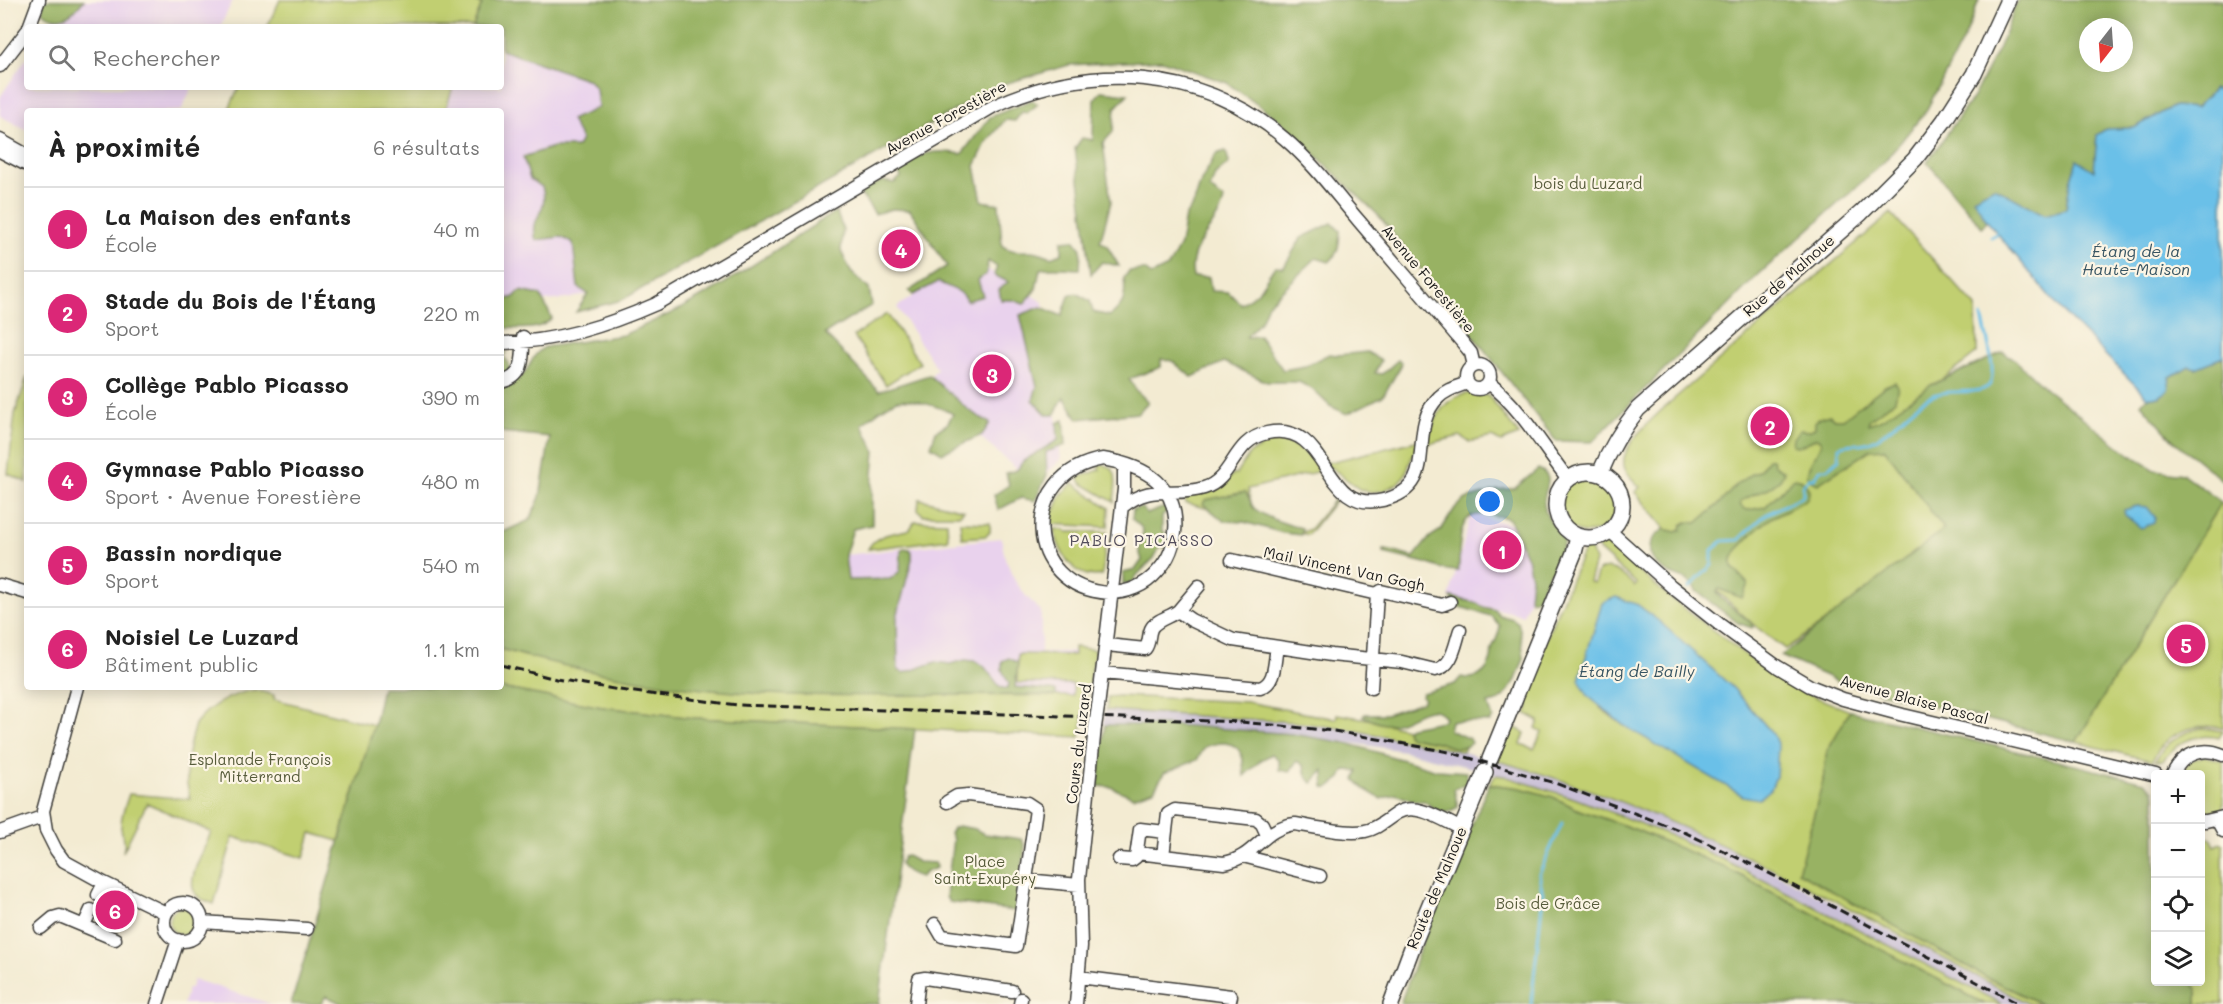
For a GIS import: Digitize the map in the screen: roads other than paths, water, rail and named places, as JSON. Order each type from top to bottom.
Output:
[{"type":"main road","name":"Rue de Malnoue","points":[[1600,473],[1617,438],[1638,409],[1700,352],[1790,277],[1887,188],[1930,141],[1974,74],[2008,0]]},
{"type":"main road","points":[[1584,472],[1600,473],[1609,478],[1621,494],[1621,514],[1610,531],[1601,537],[1590,539],[1578,537],[1562,525],[1555,506],[1557,496],[1568,479],[1584,472]]},
{"type":"main road","name":"Route de Malnoue","points":[[1391,1004],[1413,945],[1565,576],[1578,537]]},
{"type":"street","points":[[30,24],[39,0]]},
{"type":"street","points":[[0,66],[24,35]]},
{"type":"street","name":"Avenue Forestière","points":[[523,340],[602,326],[656,304],[994,106],[1020,94],[1080,79],[1114,77],[1162,82],[1205,93],[1249,113],[1284,139],[1325,180],[1462,342],[1471,353],[1474,366]]},
{"type":"street","points":[[0,140],[24,153]]},
{"type":"street","points":[[0,151],[24,163]]},
{"type":"street","points":[[504,337],[523,340]]},
{"type":"street","points":[[504,343],[523,340]]},
{"type":"street","points":[[504,381],[511,380],[522,367],[523,340]]},
{"type":"street","points":[[1489,383],[1480,390],[1472,388],[1467,383],[1467,371],[1474,366],[1482,366],[1488,371],[1489,383],[1508,401],[1568,479]]},
{"type":"street","points":[[1122,507],[1140,494],[1192,490],[1215,483],[1246,443],[1256,437],[1275,432],[1295,435],[1309,444],[1318,454],[1334,483],[1348,495],[1368,501],[1390,498],[1407,487],[1418,471],[1422,457],[1423,423],[1429,408],[1447,390],[1467,383]]},
{"type":"street","points":[[1103,459],[1119,462],[1148,475],[1166,491],[1175,517],[1176,530],[1170,554],[1148,581],[1127,591],[1112,593],[1086,590],[1063,576],[1049,558],[1041,521],[1043,510],[1052,489],[1068,472],[1103,459]]},
{"type":"street","name":"Cours du Luzard","points":[[1076,1004],[1081,936],[1079,885],[1095,727],[1107,645],[1124,489],[1124,468],[1119,462]]},
{"type":"street","points":[[1124,489],[1129,477],[1148,475]]},
{"type":"street","name":"Avenue Blaise Pascal","points":[[1610,531],[1671,586],[1719,624],[1778,667],[1810,686],[1843,699],[1902,715],[2151,773]]},
{"type":"street","name":"Mail Vincent Van Gogh","points":[[1232,560],[1377,594],[1381,591],[1442,605],[1450,602]]},
{"type":"street","points":[[0,585],[24,592]]},
{"type":"street","points":[[1107,645],[1145,649],[1149,644],[1151,628],[1178,611],[1199,586]]},
{"type":"street","points":[[1371,688],[1377,594]]},
{"type":"street","points":[[1178,611],[1226,638],[1440,669],[1448,663],[1460,630]]},
{"type":"street","points":[[1103,674],[1260,688],[1267,686],[1271,681],[1277,647]]},
{"type":"street","points":[[76,690],[42,817],[46,830],[61,857],[104,883],[166,913]]},
{"type":"street","name":"Avenue Blaise Pascal","points":[[2175,770],[2193,753],[2220,751]]},
{"type":"street","points":[[935,924],[942,936],[1016,946],[1036,809],[1027,803],[968,795],[957,796],[947,802]]},
{"type":"street","points":[[1137,853],[1224,862],[1234,861],[1277,828],[1296,825],[1362,832],[1374,829],[1399,811],[1408,809],[1418,810],[1462,829]]},
{"type":"street","points":[[1162,856],[1168,814],[1175,810],[1256,819],[1268,835]]},
{"type":"street","points":[[0,832],[42,817]]},
{"type":"street","points":[[2205,821],[2221,822]]},
{"type":"street","points":[[1119,859],[1132,860],[1137,853],[1140,829],[1165,832]]},
{"type":"street","points":[[1243,856],[1320,876]]},
{"type":"street","points":[[1026,880],[1079,885]]},
{"type":"street","points":[[98,896],[104,883]]},
{"type":"street","points":[[188,903],[198,910],[202,922],[194,937],[183,941],[177,940],[165,929],[164,918],[175,904],[188,903]]},
{"type":"street","points":[[84,925],[91,910]]},
{"type":"street","points":[[41,928],[53,918],[60,916],[115,939]]},
{"type":"street","points":[[202,922],[307,929]]},
{"type":"street","points":[[157,1004],[177,940]]},
{"type":"street","points":[[1079,977],[1231,996],[1229,1004]]},
{"type":"street","points":[[916,1004],[919,979],[925,978],[1018,998]]},
{"type":"water","name":"Étang de la Haute-Maison","points":[[2214,89],[2223,93],[2223,357],[2196,368],[2189,366],[2170,377],[2168,390],[2159,397],[2147,397],[2061,310],[1987,221],[1973,198],[1994,187],[2045,215],[2066,209],[2077,160],[2094,171],[2097,135],[2106,129],[2134,128],[2174,106],[2196,108]]},
{"type":"water","points":[[2137,506],[2147,507],[2155,517],[2154,523],[2141,528],[2125,515],[2124,510]]},
{"type":"water","name":"Étang de Bailly","points":[[1616,597],[1638,605],[1660,622],[1733,688],[1773,734],[1778,746],[1776,776],[1771,789],[1759,799],[1743,796],[1623,725],[1588,696],[1579,680],[1602,603]]},
{"type":"waterway","points":[[1991,237],[1999,232]]},
{"type":"waterway","points":[[1689,588],[1712,565],[1712,550],[1723,541],[1739,540],[1765,515],[1803,496],[1803,485],[1809,478],[1814,478],[1821,469],[1827,469],[1839,459],[1839,447],[1874,440],[1920,403],[1937,394],[1986,388],[1990,384],[1992,370],[1982,316]]},
{"type":"waterway","points":[[1531,1004],[1543,895],[1539,874],[1562,823]]},
{"type":"railway","points":[[504,666],[556,679],[619,690],[737,705],[1241,722],[1334,731],[1449,752],[1555,783],[1684,832],[1763,870],[2019,1004]]},
{"type":"place","name":"Gymnase Pablo Picasso","points":[[901,249]]},
{"type":"place","name":"Collège Pablo Picasso","points":[[992,374]]},
{"type":"place","name":"Stade du Bois de l'Étang","points":[[1770,426]]},
{"type":"place","name":"La Maison des enfants","points":[[1502,550]]},
{"type":"place","name":"Bassin nordique","points":[[2186,644]]},
{"type":"place","name":"Noisiel Le Luzard","points":[[115,910]]},
{"type":"district","name":"PABLO PICASSO","points":[[1142,540]]},
{"type":"park label","name":"bois du Luzard","points":[[1588,184]]},
{"type":"park label","name":"Esplanade François Mitterrand","points":[[260,768]]},
{"type":"park label","name":"Place Saint-Exupéry","points":[[985,870]]},
{"type":"park label","name":"Bois de Grâce","points":[[1548,904]]}]
